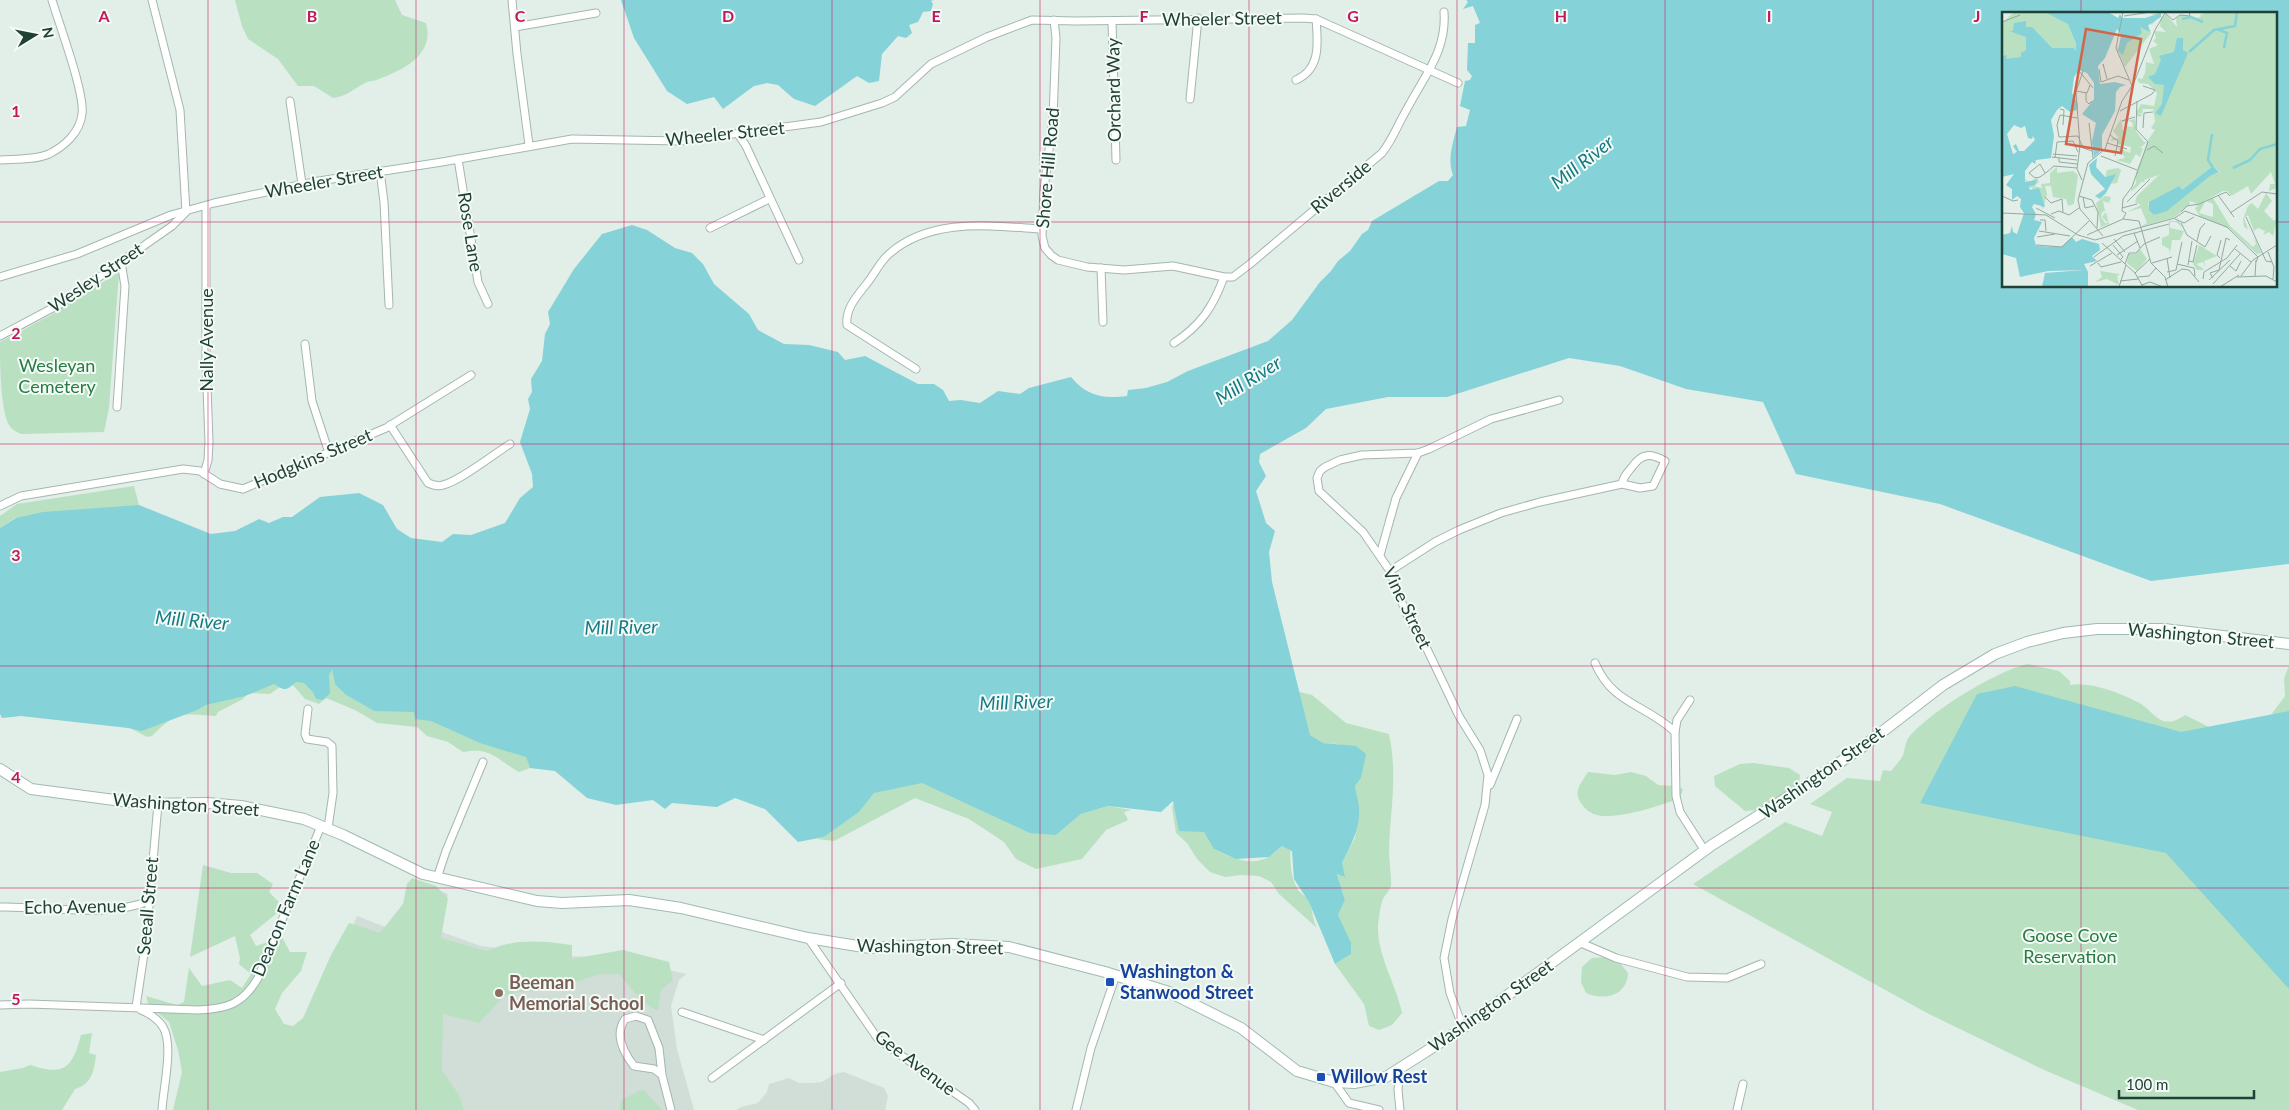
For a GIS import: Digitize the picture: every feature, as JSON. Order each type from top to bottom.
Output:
[{"type":"main road","name":"Washington Street","points":[[0,769],[31,790],[158,804],[208,803],[241,806],[304,819],[423,874],[536,901],[562,903],[629,900],[682,908],[808,938],[870,948],[989,945],[1009,947],[1116,975],[1169,992],[1217,1015],[1254,1036],[1297,1071],[1334,1082],[1359,1082],[1386,1077],[1463,1028],[1705,851],[1865,745],[1942,685],[1995,654],[2027,642],[2062,633],[2097,629],[2154,629],[2289,644]]},
{"type":"street","points":[[0,160],[40,157],[50,153],[68,141],[76,132],[80,123],[83,113],[80,92],[52,0]]},
{"type":"street","points":[[152,0],[180,110],[186,212]]},
{"type":"street","points":[[512,0],[529,145]]},
{"type":"street","points":[[1430,70],[1444,34],[1444,12]]},
{"type":"street","points":[[515,27],[596,13]]},
{"type":"street","name":"Wheeler Street","points":[[0,277],[77,254],[164,218],[206,206],[302,184],[572,139],[681,141],[821,122],[882,103],[895,97],[931,64],[954,52],[1032,20],[1112,21],[1282,17],[1316,20],[1458,83]]},
{"type":"street","points":[[1190,99],[1198,18]]},
{"type":"street","name":"Shore Hill Road","points":[[1054,20],[1056,38],[1053,118],[1044,190],[1042,229],[1045,248],[1050,255],[1069,264],[1124,270],[1174,266],[1224,277]]},
{"type":"street","points":[[1296,80],[1310,70],[1316,59],[1318,44],[1316,20]]},
{"type":"street","name":"Orchard Way","points":[[1112,21],[1116,160]]},
{"type":"street","name":"Riverside","points":[[1224,277],[1233,277],[1246,268],[1382,153],[1393,138],[1407,108],[1430,70]]},
{"type":"street","points":[[290,101],[302,184]]},
{"type":"street","points":[[738,134],[746,146],[799,260]]},
{"type":"street","name":"Rose Lane","points":[[458,159],[478,282],[488,304]]},
{"type":"street","points":[[380,171],[384,202],[389,305]]},
{"type":"street","points":[[710,228],[769,199]]},
{"type":"street","name":"Nally Avenue","points":[[204,474],[208,460],[209,442],[206,360],[206,206]]},
{"type":"street","name":"Wesley Street","points":[[0,336],[62,303],[172,226],[186,212]]},
{"type":"street","points":[[916,369],[847,325],[846,319],[852,302],[887,256],[916,237],[953,227],[983,226],[1042,229]]},
{"type":"street","points":[[117,406],[125,286],[121,262]]},
{"type":"street","points":[[1101,268],[1103,322]]},
{"type":"street","points":[[1174,343],[1202,320],[1214,303],[1224,277]]},
{"type":"street","points":[[305,344],[312,401],[329,453]]},
{"type":"street","name":"Hodgkins Street","points":[[0,506],[21,496],[183,469],[200,471],[220,484],[243,489],[390,425],[471,375]]},
{"type":"street","points":[[1380,555],[1363,532],[1319,491],[1317,478],[1325,466],[1362,455],[1418,453],[1430,450],[1490,418],[1559,400]]},
{"type":"street","points":[[390,425],[428,483],[434,486],[442,486],[453,480],[510,444]]},
{"type":"street","name":"Vine Street","points":[[1418,453],[1402,483],[1380,555],[1390,571],[1406,612],[1483,757],[1488,775],[1488,790]]},
{"type":"street","points":[[1390,571],[1435,542],[1459,530],[1493,517],[1540,502],[1622,484],[1640,488],[1653,486],[1665,461],[1653,454],[1645,455],[1637,460],[1623,478],[1622,484]]},
{"type":"street","points":[[1596,663],[1609,688],[1622,698],[1662,720],[1675,732]]},
{"type":"street","points":[[1690,700],[1677,720],[1675,732],[1676,796],[1680,812],[1705,851]]},
{"type":"street","name":"Deacon Farm Lane","points":[[0,1005],[211,1010],[233,1004],[250,992],[258,978],[324,827],[333,793],[332,746],[327,742],[307,739],[305,734],[308,709]]},
{"type":"street","name":"Vine Street","points":[[1463,1028],[1450,993],[1444,958],[1452,920],[1488,790],[1517,719]]},
{"type":"street","points":[[436,878],[483,762]]},
{"type":"street","name":"Seeall Street","points":[[136,1007],[149,901],[158,804]]},
{"type":"street","name":"Echo Avenue","points":[[0,907],[105,909],[130,907],[149,901]]},
{"type":"street","name":"Gee Avenue","points":[[808,938],[878,1039],[969,1103],[975,1110]]},
{"type":"street","points":[[1581,943],[1616,958],[1687,977],[1727,978],[1761,964]]},
{"type":"street","points":[[1076,1110],[1091,1048],[1116,975]]},
{"type":"street","points":[[712,1078],[841,983]]},
{"type":"street","points":[[136,1007],[163,1026],[166,1036],[168,1051],[162,1110]]},
{"type":"street","points":[[682,1012],[764,1040]]},
{"type":"street","points":[[662,1075],[654,1069],[634,1066],[629,1059],[619,1036],[619,1028],[625,1019],[636,1016],[648,1020],[659,1048],[662,1075],[670,1110]]},
{"type":"street","points":[[1400,1069],[1398,1090],[1400,1110]]},
{"type":"street","points":[[1334,1082],[1349,1103],[1379,1110]]},
{"type":"street","points":[[1737,1110],[1743,1084]]},
{"type":"shaded area","name":"Beeman Memorial School","points":[[414,881],[448,894],[436,930],[481,946],[554,956],[614,957],[686,974],[679,980],[671,1006],[677,1049],[694,1110],[248,1110],[305,1036],[357,916],[393,930]]},
{"type":"shaded area","points":[[844,1072],[884,1088],[888,1096],[885,1110],[736,1110],[758,1103],[767,1092],[769,1084],[789,1078],[799,1083],[822,1082],[835,1074]]},
{"type":"green space","points":[[235,0],[395,0],[402,15],[426,23],[428,34],[426,44],[422,52],[407,66],[333,98],[314,86],[298,86],[278,59],[248,39],[242,26]]},
{"type":"green space","name":"Wesleyan Cemetery","points":[[119,272],[109,408],[104,432],[21,434],[15,431],[9,425],[4,408],[1,384],[0,342],[51,315]]},
{"type":"green space","points":[[134,486],[139,505],[133,506],[148,510],[193,536],[217,537],[240,534],[295,517],[277,528],[256,537],[248,538],[234,547],[220,552],[211,551],[187,541],[169,544],[159,542],[145,521],[135,519],[115,524],[107,521],[101,522],[85,533],[74,528],[57,528],[0,560],[0,530],[18,520],[15,518],[0,528],[0,516],[17,504]]},
{"type":"green space","name":"Goose Cove Reservation","points":[[2028,664],[2059,671],[2070,681],[2070,685],[2087,685],[2125,696],[2141,704],[2163,721],[2175,721],[2185,715],[2223,734],[2262,727],[2285,696],[2284,678],[2289,666],[2289,1110],[2138,1110],[2042,1069],[1927,1013],[1693,884],[1785,822],[1822,836],[1832,812],[1810,804],[1847,778],[1880,781],[1883,770],[1891,771],[1903,755],[1909,737],[1932,716],[1982,683]]},
{"type":"green space","points":[[333,668],[335,683],[346,695],[374,711],[415,709],[526,756],[530,768],[519,772],[493,755],[480,751],[463,752],[448,742],[427,736],[417,727],[377,723],[355,710],[326,698],[319,704],[305,699],[292,684],[300,679]]},
{"type":"green space","points":[[265,674],[280,687],[270,694],[248,693],[243,699],[218,712],[216,716],[187,715],[174,718],[152,736],[147,737],[130,728]]},
{"type":"green space","points":[[1296,691],[1312,695],[1346,723],[1389,734],[1393,764],[1389,852],[1391,884],[1381,905],[1378,936],[1380,948],[1402,1013],[1392,1025],[1379,1030],[1369,1026],[1364,1004],[1335,964],[1351,954],[1338,915],[1345,900],[1337,873],[1355,838],[1359,806],[1355,786],[1361,778],[1364,759],[1338,744],[1323,743],[1306,733]]},
{"type":"green space","points":[[1753,763],[1789,768],[1800,775],[1799,784],[1759,810],[1745,811],[1715,786],[1714,776],[1740,764]]},
{"type":"green space","points":[[1588,772],[1615,775],[1631,772],[1646,776],[1658,785],[1683,789],[1680,798],[1663,804],[1622,815],[1600,816],[1588,811],[1579,799],[1579,787]]},
{"type":"green space","points":[[904,775],[1056,835],[1081,814],[1108,806],[1131,810],[1124,812],[1128,820],[1106,830],[1082,859],[1036,869],[1016,859],[1004,842],[969,819],[915,798],[834,841],[817,839],[824,837],[859,812],[877,788]]},
{"type":"green space","points":[[1177,797],[1195,798],[1214,849],[1234,858],[1249,861],[1263,859],[1273,854],[1291,839],[1290,859],[1293,878],[1298,890],[1309,901],[1317,928],[1279,894],[1271,882],[1259,876],[1240,875],[1225,877],[1210,872],[1197,859],[1187,843],[1176,833],[1172,807]]},
{"type":"green space","points":[[203,865],[231,873],[257,873],[273,884],[269,892],[280,903],[276,914],[250,935],[256,946],[282,937],[290,952],[307,952],[301,971],[282,993],[275,1009],[284,1024],[293,1026],[303,1018],[331,955],[349,923],[380,933],[403,904],[407,884],[412,878],[436,886],[448,898],[441,938],[487,951],[518,942],[550,942],[572,945],[572,959],[623,950],[669,962],[673,980],[661,990],[658,1011],[641,999],[619,974],[600,974],[551,990],[519,992],[504,996],[479,1023],[443,1014],[442,1070],[459,1095],[464,1110],[173,1110],[182,1072],[178,1050],[169,1022],[149,1006],[146,996],[177,1005],[184,1002],[189,968],[202,986],[230,980],[242,988],[251,974],[239,964],[240,958],[235,936],[190,957]]},
{"type":"green space","points":[[1607,957],[1620,963],[1628,973],[1624,987],[1619,992],[1607,996],[1586,993],[1581,982],[1582,967],[1592,958]]},
{"type":"green space","points":[[92,1033],[89,1053],[96,1055],[93,1071],[85,1084],[75,1089],[62,1110],[0,1110],[0,1072],[30,1065],[51,1070],[65,1067],[74,1056],[81,1035]]},
{"type":"green space","points":[[643,1089],[662,1110],[620,1110],[621,1100]]},
{"type":"water","points":[[621,0],[934,0],[931,1],[933,4],[931,11],[923,12],[918,22],[909,25],[912,33],[906,38],[898,36],[882,54],[879,81],[869,83],[857,76],[815,106],[794,99],[778,85],[767,83],[754,86],[723,109],[714,97],[687,104],[667,91],[634,38]]},
{"type":"water","name":"Mill River","points":[[1466,0],[2289,0],[2289,564],[2151,581],[1940,504],[1796,474],[1763,402],[1686,389],[1620,366],[1569,358],[1447,397],[1388,397],[1326,409],[1306,428],[1260,454],[1259,462],[1266,476],[1256,491],[1266,523],[1275,531],[1269,552],[1272,582],[1310,735],[1323,743],[1356,746],[1366,754],[1361,778],[1355,786],[1359,806],[1357,829],[1342,863],[1345,877],[1337,874],[1345,900],[1338,915],[1351,943],[1351,954],[1335,964],[1309,902],[1294,879],[1292,851],[1282,846],[1269,857],[1236,859],[1214,849],[1204,832],[1179,831],[1173,801],[1161,812],[1108,806],[1081,814],[1056,835],[1030,833],[922,783],[874,793],[859,812],[824,837],[798,842],[765,809],[735,798],[717,807],[672,803],[665,809],[653,800],[616,805],[587,798],[555,771],[530,768],[526,757],[480,743],[431,721],[415,719],[414,712],[374,711],[346,695],[335,684],[332,669],[329,675],[330,693],[323,700],[316,699],[313,692],[304,683],[296,682],[285,689],[274,684],[245,696],[206,705],[142,731],[21,716],[2,718],[0,714],[0,528],[16,518],[43,512],[139,505],[211,534],[235,531],[259,519],[269,523],[283,517],[292,517],[320,497],[359,493],[383,505],[397,529],[411,538],[442,542],[453,534],[471,535],[505,523],[520,498],[533,487],[532,474],[520,442],[530,409],[528,399],[532,392],[531,379],[542,361],[545,334],[550,324],[548,312],[574,269],[602,234],[632,225],[647,230],[675,248],[692,253],[703,264],[714,284],[749,314],[758,330],[784,344],[809,345],[838,352],[845,360],[865,356],[918,384],[934,384],[943,390],[949,401],[961,400],[980,403],[998,391],[1020,394],[1029,388],[1071,377],[1083,388],[1096,395],[1110,397],[1127,396],[1128,390],[1146,388],[1167,382],[1188,371],[1268,341],[1292,320],[1320,282],[1338,261],[1350,251],[1362,234],[1368,230],[1372,221],[1439,181],[1448,181],[1453,175],[1451,151],[1457,127],[1466,126],[1470,110],[1460,106],[1465,81],[1470,80],[1472,76],[1467,70],[1468,43],[1475,43],[1475,25],[1480,23],[1473,6],[1463,9],[1468,2]]},
{"type":"water","points":[[2015,686],[2181,732],[2289,711],[2289,989],[2166,853],[1920,803],[1977,694]]},
{"type":"place","name":"Washington & Stanwood Street","points":[[1110,982]]},
{"type":"place","name":"Beeman Memorial School","points":[[499,993]]},
{"type":"place","name":"Willow Rest","points":[[1321,1077]]}]
